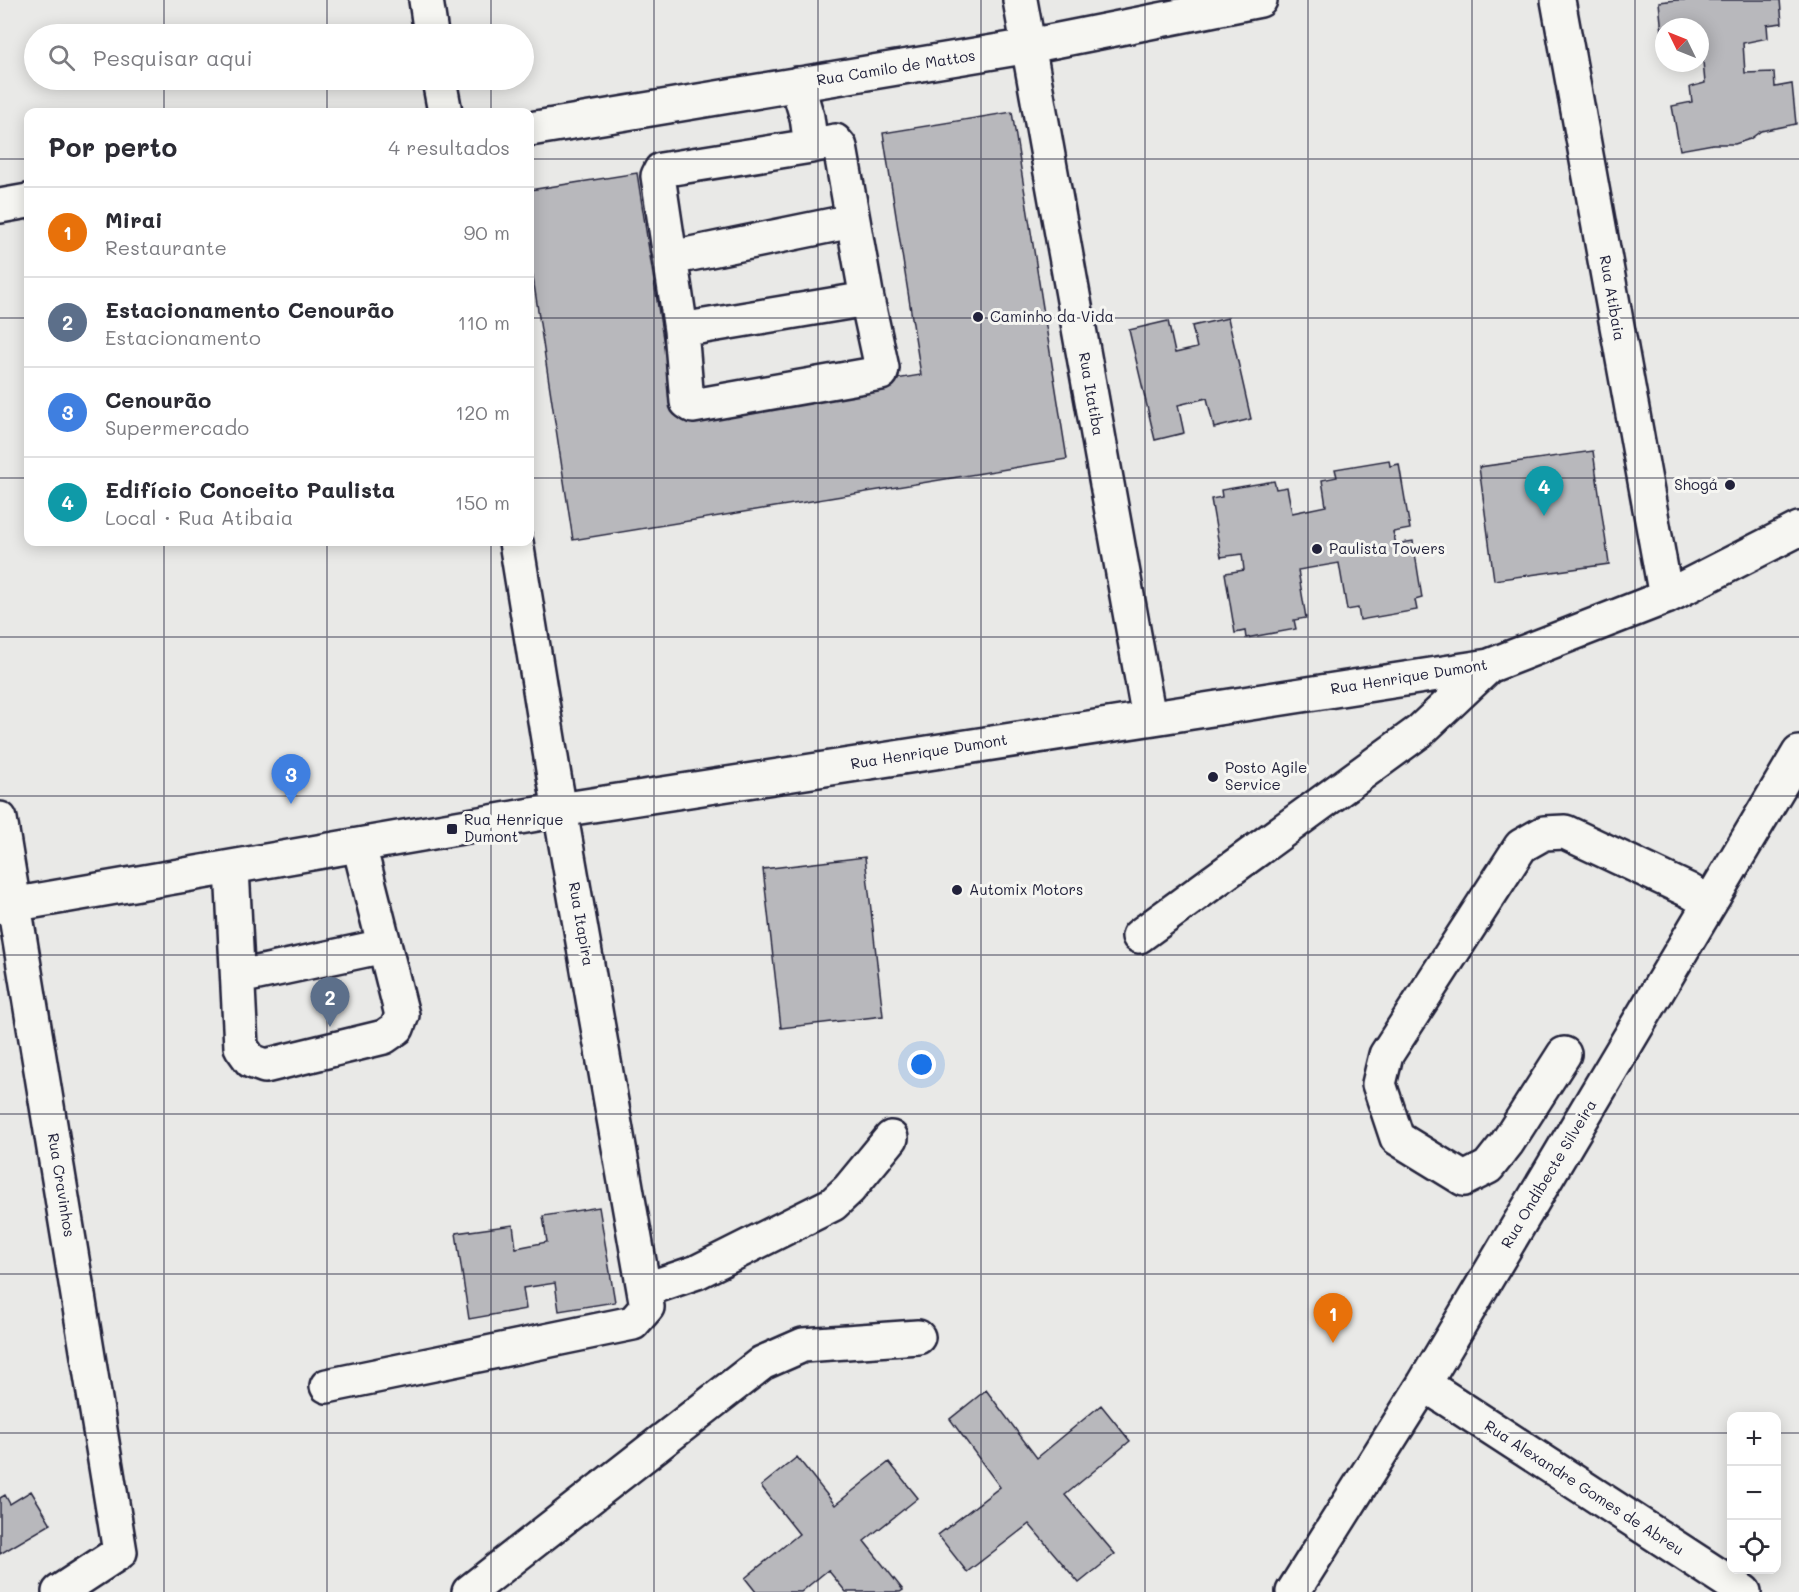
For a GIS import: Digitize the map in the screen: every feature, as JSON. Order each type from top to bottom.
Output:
[{"type":"street","points":[[426,0],[430,24]]},
{"type":"street","name":"Rua Itatiba","points":[[1020,0],[1149,718]]},
{"type":"street","name":"Rua Camilo de Mattos","points":[[534,128],[1029,46],[1260,0]]},
{"type":"street","name":"Rua Atibaia","points":[[1558,0],[1666,597]]},
{"type":"street","points":[[797,84],[807,117],[812,146]]},
{"type":"street","points":[[441,90],[444,108]]},
{"type":"street","points":[[835,141],[838,144],[882,368],[878,374],[693,406],[687,402],[681,330],[658,180],[661,170],[812,146],[835,141]]},
{"type":"street","points":[[0,206],[24,202]]},
{"type":"street","points":[[671,258],[852,221]]},
{"type":"street","points":[[681,330],[867,299]]},
{"type":"street","name":"Rua Henrique Dumont","points":[[8,906],[560,810],[1489,666],[1666,597],[1799,529]]},
{"type":"street","name":"Rua Itapira","points":[[517,546],[645,1298]]},
{"type":"street","points":[[1138,936],[1420,731],[1489,666]]},
{"type":"street","name":"Rua Ondibecte Silveira","points":[[1293,1592],[1424,1384],[1799,753]]},
{"type":"street","name":"Rua Cravinhos","points":[[0,819],[8,906],[120,1552],[59,1592]]},
{"type":"street","points":[[1564,1054],[1507,1143],[1488,1167],[1464,1179],[1397,1138],[1379,1084],[1386,1055],[1521,846],[1544,833],[1565,832],[1688,890],[1710,903]]},
{"type":"street","points":[[232,868],[241,1047],[251,1061],[266,1065],[384,1037],[397,1028],[402,1014],[359,845]]},
{"type":"street","points":[[239,977],[384,946]]},
{"type":"street","points":[[327,1386],[633,1323],[645,1298],[833,1204],[849,1189],[891,1138]]},
{"type":"street","points":[[469,1592],[762,1364],[804,1345],[918,1337]]},
{"type":"street","name":"Rua Alexandre Gomes de Abreu","points":[[1424,1384],[1744,1592]]},
{"type":"building","points":[[1780,0],[1782,23],[1767,25],[1768,38],[1743,43],[1745,73],[1774,72],[1775,87],[1792,84],[1796,124],[1761,131],[1750,139],[1735,144],[1713,144],[1680,150],[1672,106],[1692,102],[1690,87],[1705,83],[1704,72],[1709,72],[1709,18],[1661,18],[1659,2]]},
{"type":"building","name":"Caminho da Vida","points":[[1012,112],[1067,459],[573,540],[534,284],[534,189],[637,173],[675,415],[921,375],[883,133]]},
{"type":"building","points":[[1228,318],[1251,419],[1214,428],[1207,398],[1178,405],[1184,433],[1155,440],[1129,330],[1168,321],[1175,353],[1197,348],[1192,326]]},
{"type":"building","points":[[1593,451],[1609,564],[1494,580],[1479,467]]},
{"type":"building","name":"Paulista Towers","points":[[1389,460],[1390,466],[1399,464],[1410,529],[1393,532],[1396,544],[1413,541],[1422,598],[1415,600],[1417,610],[1360,620],[1358,608],[1347,610],[1339,563],[1298,570],[1306,618],[1294,620],[1296,629],[1246,638],[1245,631],[1235,633],[1225,573],[1244,570],[1242,554],[1221,557],[1211,499],[1222,497],[1221,490],[1274,481],[1276,489],[1287,487],[1292,513],[1326,506],[1322,480],[1337,477],[1335,469]]},
{"type":"building","points":[[865,857],[883,1016],[781,1028],[763,869]]},
{"type":"building","points":[[599,1207],[615,1302],[559,1311],[555,1283],[523,1288],[526,1309],[469,1319],[456,1233],[513,1225],[516,1248],[547,1242],[543,1216]]},
{"type":"building","points":[[986,1390],[1037,1458],[1101,1405],[1130,1441],[1065,1495],[1115,1554],[1079,1583],[1029,1524],[967,1572],[938,1535],[1000,1487],[950,1419]]},
{"type":"building","points":[[797,1457],[835,1505],[889,1462],[918,1498],[864,1541],[903,1590],[900,1592],[846,1592],[828,1570],[801,1592],[756,1592],[745,1578],[799,1534],[761,1486]]},
{"type":"building","points":[[31,1491],[51,1524],[0,1554],[0,1498],[5,1495],[10,1504]]},
{"type":"place","name":"Caminho da Vida","points":[[978,317]]},
{"type":"place","name":"Shogá","points":[[1730,485]]},
{"type":"place","name":"Edifício Conceito Paulista","points":[[1544,516]]},
{"type":"place","name":"Paulista Towers","points":[[1317,549]]},
{"type":"place","name":"Posto Agile Service","points":[[1213,777]]},
{"type":"place","name":"Cenourão","points":[[291,804]]},
{"type":"place","name":"Rua Henrique Dumont","points":[[452,829]]},
{"type":"place","name":"Automix Motors","points":[[957,890]]},
{"type":"place","name":"Estacionamento Cenourão","points":[[330,1027]]},
{"type":"place","name":"Mirai","points":[[1333,1343]]}]
